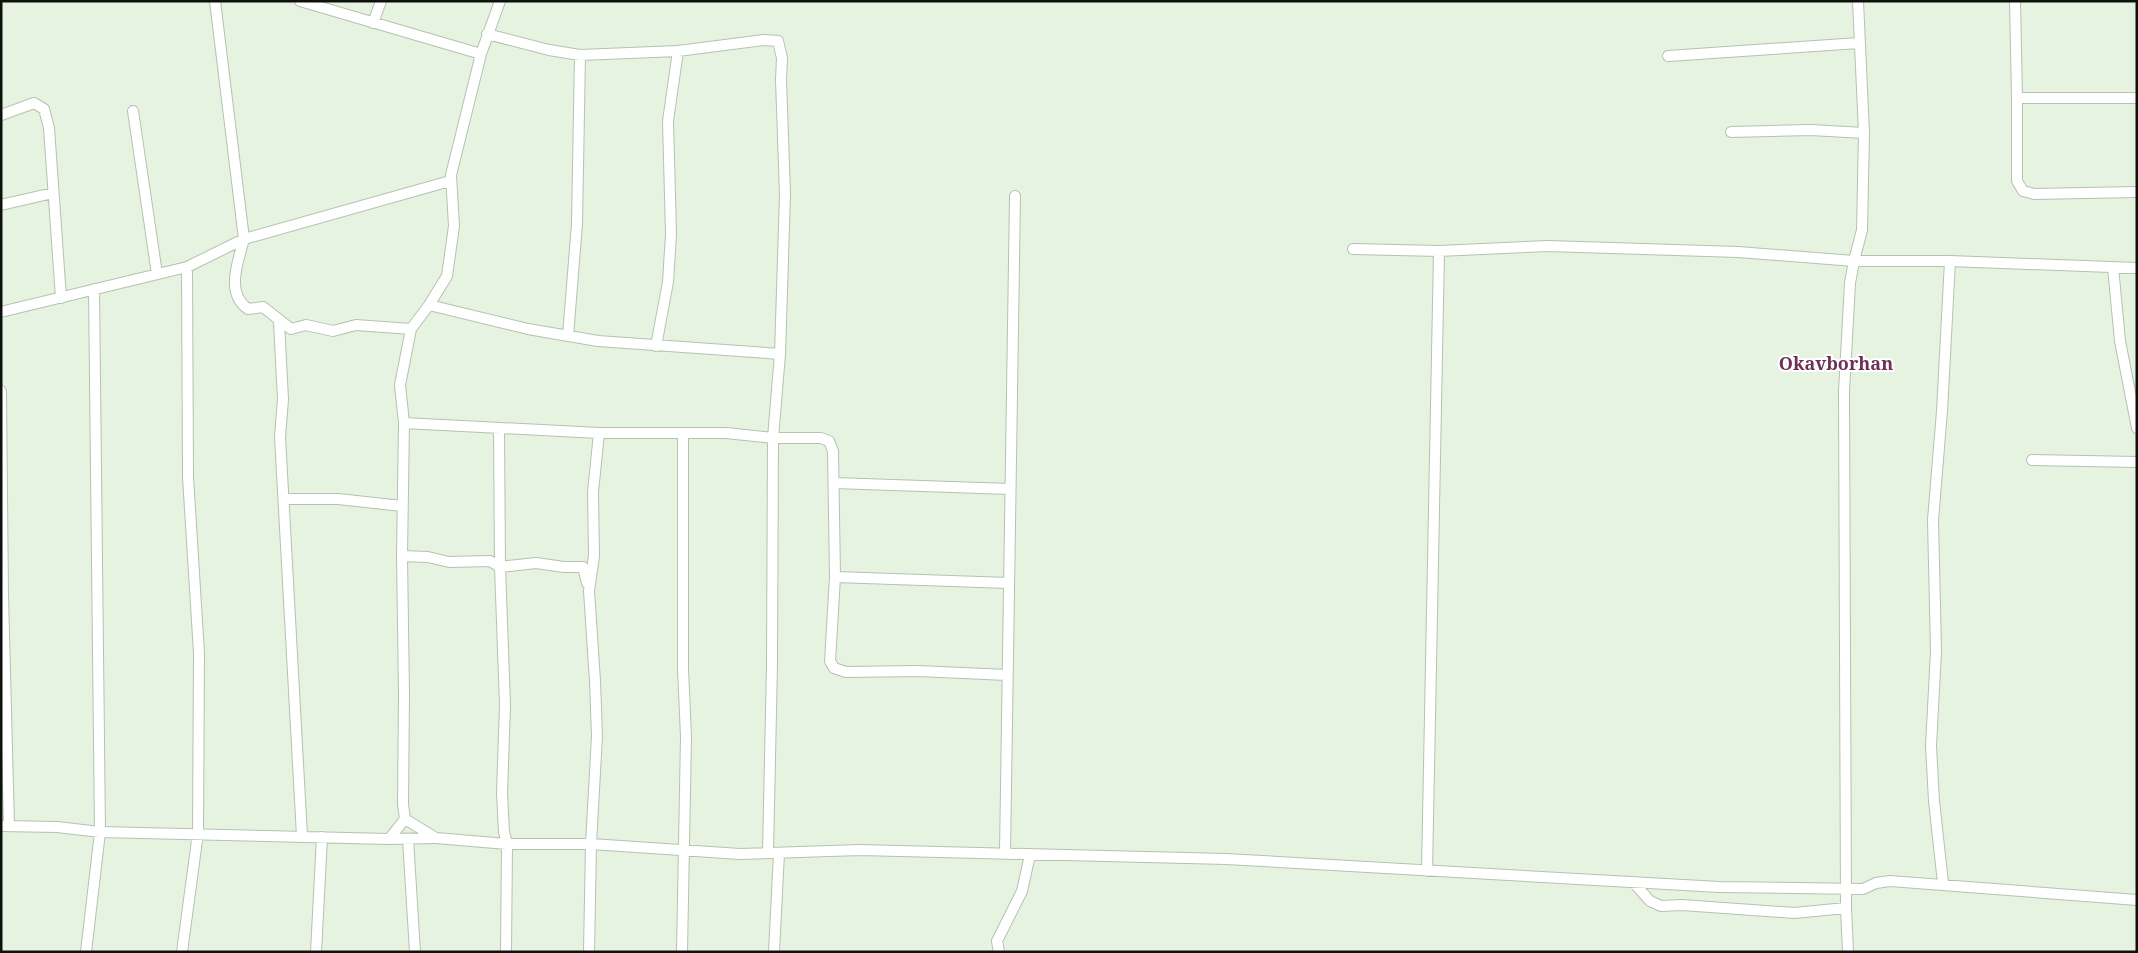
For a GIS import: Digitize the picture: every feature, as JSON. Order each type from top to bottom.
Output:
[{"type":"street","points":[[214,1],[244,239],[235,273],[236,290],[240,303],[248,309],[263,307],[279,322],[291,329],[306,325],[333,331],[356,325],[411,329]]},
{"type":"street","points":[[300,1],[481,54]]},
{"type":"street","points":[[373,23],[381,1]]},
{"type":"street","points":[[389,840],[405,818],[403,788],[402,556],[404,423],[400,385],[411,329],[430,305],[447,276],[454,226],[450,181],[481,54],[500,1]]},
{"type":"street","points":[[1848,952],[1846,908],[1844,391],[1854,261],[1862,230],[1864,133],[1858,1]]},
{"type":"street","points":[[2015,1],[2017,181],[2023,191],[2034,194],[2137,192]]},
{"type":"street","points":[[487,34],[549,50],[580,54],[678,51],[764,40],[778,40],[782,58],[785,194],[780,354],[773,438],[772,664],[768,853]]},
{"type":"street","points":[[1668,56],[1859,43]]},
{"type":"street","points":[[656,346],[668,282],[671,234],[668,121],[678,51]]},
{"type":"street","points":[[568,336],[577,224],[580,54]]},
{"type":"street","points":[[2017,98],[2137,98]]},
{"type":"street","points":[[1,115],[34,103],[44,109],[49,128],[61,298]]},
{"type":"street","points":[[133,111],[157,274]]},
{"type":"street","points":[[1731,132],[1811,130],[1864,133]]},
{"type":"street","points":[[1,312],[187,266],[244,239],[450,181]]},
{"type":"street","points":[[1,205],[53,193]]},
{"type":"street","points":[[1005,852],[1015,196]]},
{"type":"street","points":[[1353,249],[1439,251],[1548,246],[1738,252],[1854,261],[1950,261],[2137,268]]},
{"type":"street","points":[[1427,871],[1439,251]]},
{"type":"street","points":[[1943,883],[1934,801],[1931,746],[1936,651],[1933,520],[1942,411],[1950,261]]},
{"type":"street","points":[[182,952],[198,833],[199,653],[188,477],[187,266]]},
{"type":"street","points":[[2113,267],[2120,341],[2137,428]]},
{"type":"street","points":[[86,952],[100,832],[94,289]]},
{"type":"street","points":[[430,305],[528,329],[598,341],[780,354]]},
{"type":"street","points":[[279,322],[283,400],[280,437],[302,836]]},
{"type":"street","points":[[1,391],[5,826],[57,827],[100,832],[198,833],[389,840],[436,838],[507,844],[591,844],[740,854],[851,850],[925,853],[1005,852],[1030,855],[1226,859],[1719,887],[1847,890],[1863,889],[1876,883],[1890,881],[1943,883],[2137,900]]},
{"type":"street","points":[[404,423],[599,433],[726,433],[773,438],[821,438],[829,442],[833,451],[835,577],[830,661],[834,668],[846,672],[918,671],[1007,675]]},
{"type":"street","points":[[499,428],[500,567],[505,705],[502,793],[504,832],[507,844],[506,952]]},
{"type":"street","points":[[589,952],[596,681],[589,591],[594,556],[593,492],[599,433]]},
{"type":"street","points":[[682,952],[686,737],[683,659],[683,433]]},
{"type":"street","points":[[2032,460],[2137,462]]},
{"type":"street","points":[[834,483],[1010,489]]},
{"type":"street","points":[[284,499],[338,498],[402,506]]},
{"type":"street","points":[[402,556],[428,557],[448,562],[490,561],[500,567],[536,563],[564,567],[583,567],[587,576],[591,644],[592,717]]},
{"type":"street","points":[[835,577],[1009,583]]},
{"type":"street","points":[[405,818],[436,838]]},
{"type":"street","points":[[316,952],[322,837]]},
{"type":"street","points":[[408,839],[414,952]]},
{"type":"street","points":[[774,952],[779,853]]},
{"type":"street","points":[[998,952],[997,940],[1022,891],[1030,855]]},
{"type":"street","points":[[1633,882],[1650,901],[1661,906],[1682,905],[1794,913],[1846,908]]},
{"type":"district","name":"Okavborhan","points":[[1836,364]]}]
